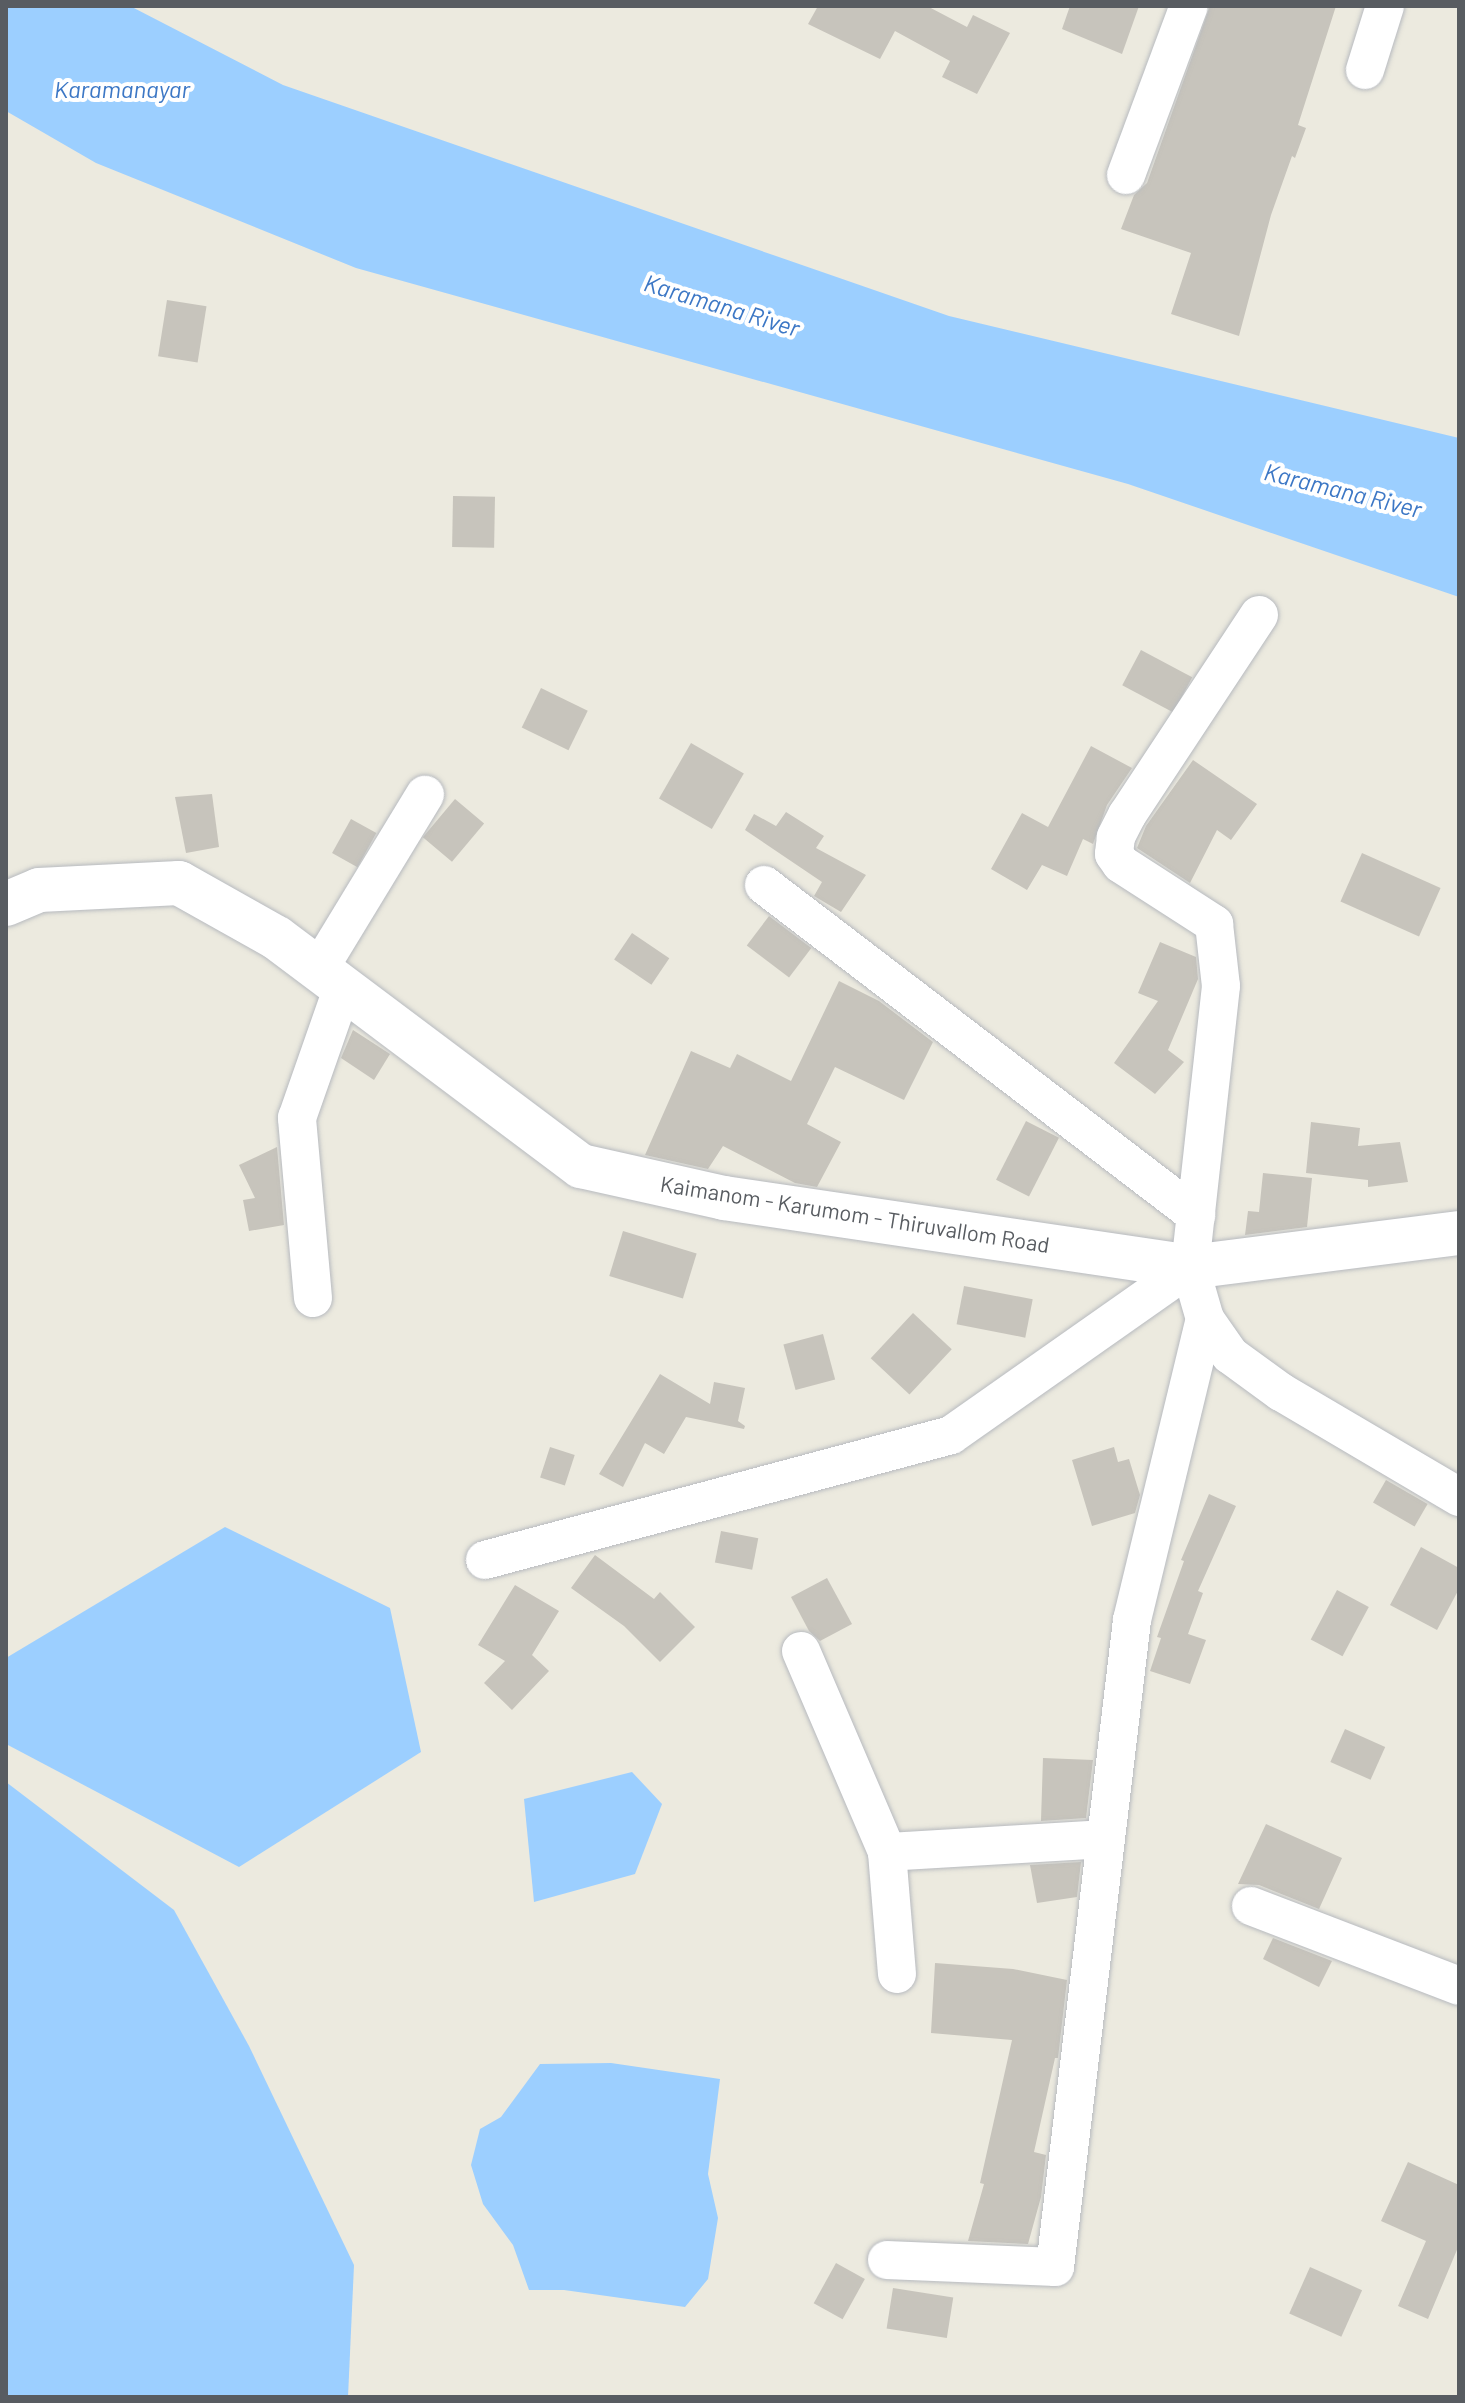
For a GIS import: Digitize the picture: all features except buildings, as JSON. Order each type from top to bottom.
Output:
[{"type":"main road","name":"Kaimanom - Karumom - Thiruvallom Road","points":[[6,904],[39,890],[179,883],[277,938],[581,1166],[724,1198],[1190,1267],[1459,1233]]},
{"type":"street","points":[[1126,175],[1189,6]]},
{"type":"street","points":[[1365,70],[1385,6]]},
{"type":"street","points":[[1259,615],[1127,815],[1114,854],[1129,871],[1214,924],[1221,986],[1190,1267],[1205,1319],[1230,1355],[1281,1392],[1459,1497]]},
{"type":"street","points":[[313,1298],[297,1118],[331,978],[425,795]]},
{"type":"street","points":[[764,885],[1196,1215]]},
{"type":"street","points":[[485,1560],[951,1435],[1190,1267]]},
{"type":"street","points":[[887,2260],[1055,2267],[1132,1620],[1205,1319]]},
{"type":"street","points":[[801,1651],[887,1852],[897,1974]]},
{"type":"street","points":[[887,1852],[1104,1839]]},
{"type":"street","points":[[1251,1906],[1459,1986]]},
{"type":"water","name":"Karamanayar","points":[[6,6],[130,6],[283,85],[949,316],[1459,438],[1459,597],[1128,484],[356,268],[96,163],[6,111]]},
{"type":"water","points":[[225,1527],[390,1608],[421,1752],[239,1867],[6,1744],[6,1658]]},
{"type":"water","points":[[632,1772],[662,1804],[635,1874],[534,1902],[524,1799]]},
{"type":"water","points":[[6,1782],[174,1910],[249,2046],[354,2265],[348,2397],[6,2397]]},
{"type":"water","points":[[611,2063],[720,2079],[708,2174],[718,2218],[708,2279],[685,2307],[564,2290],[529,2290],[513,2245],[483,2204],[471,2165],[480,2129],[501,2117],[540,2064]]},
{"type":"water label","name":"Karamana River","points":[[722,305]]},
{"type":"water label","name":"Karamana River","points":[[1343,490]]}]
